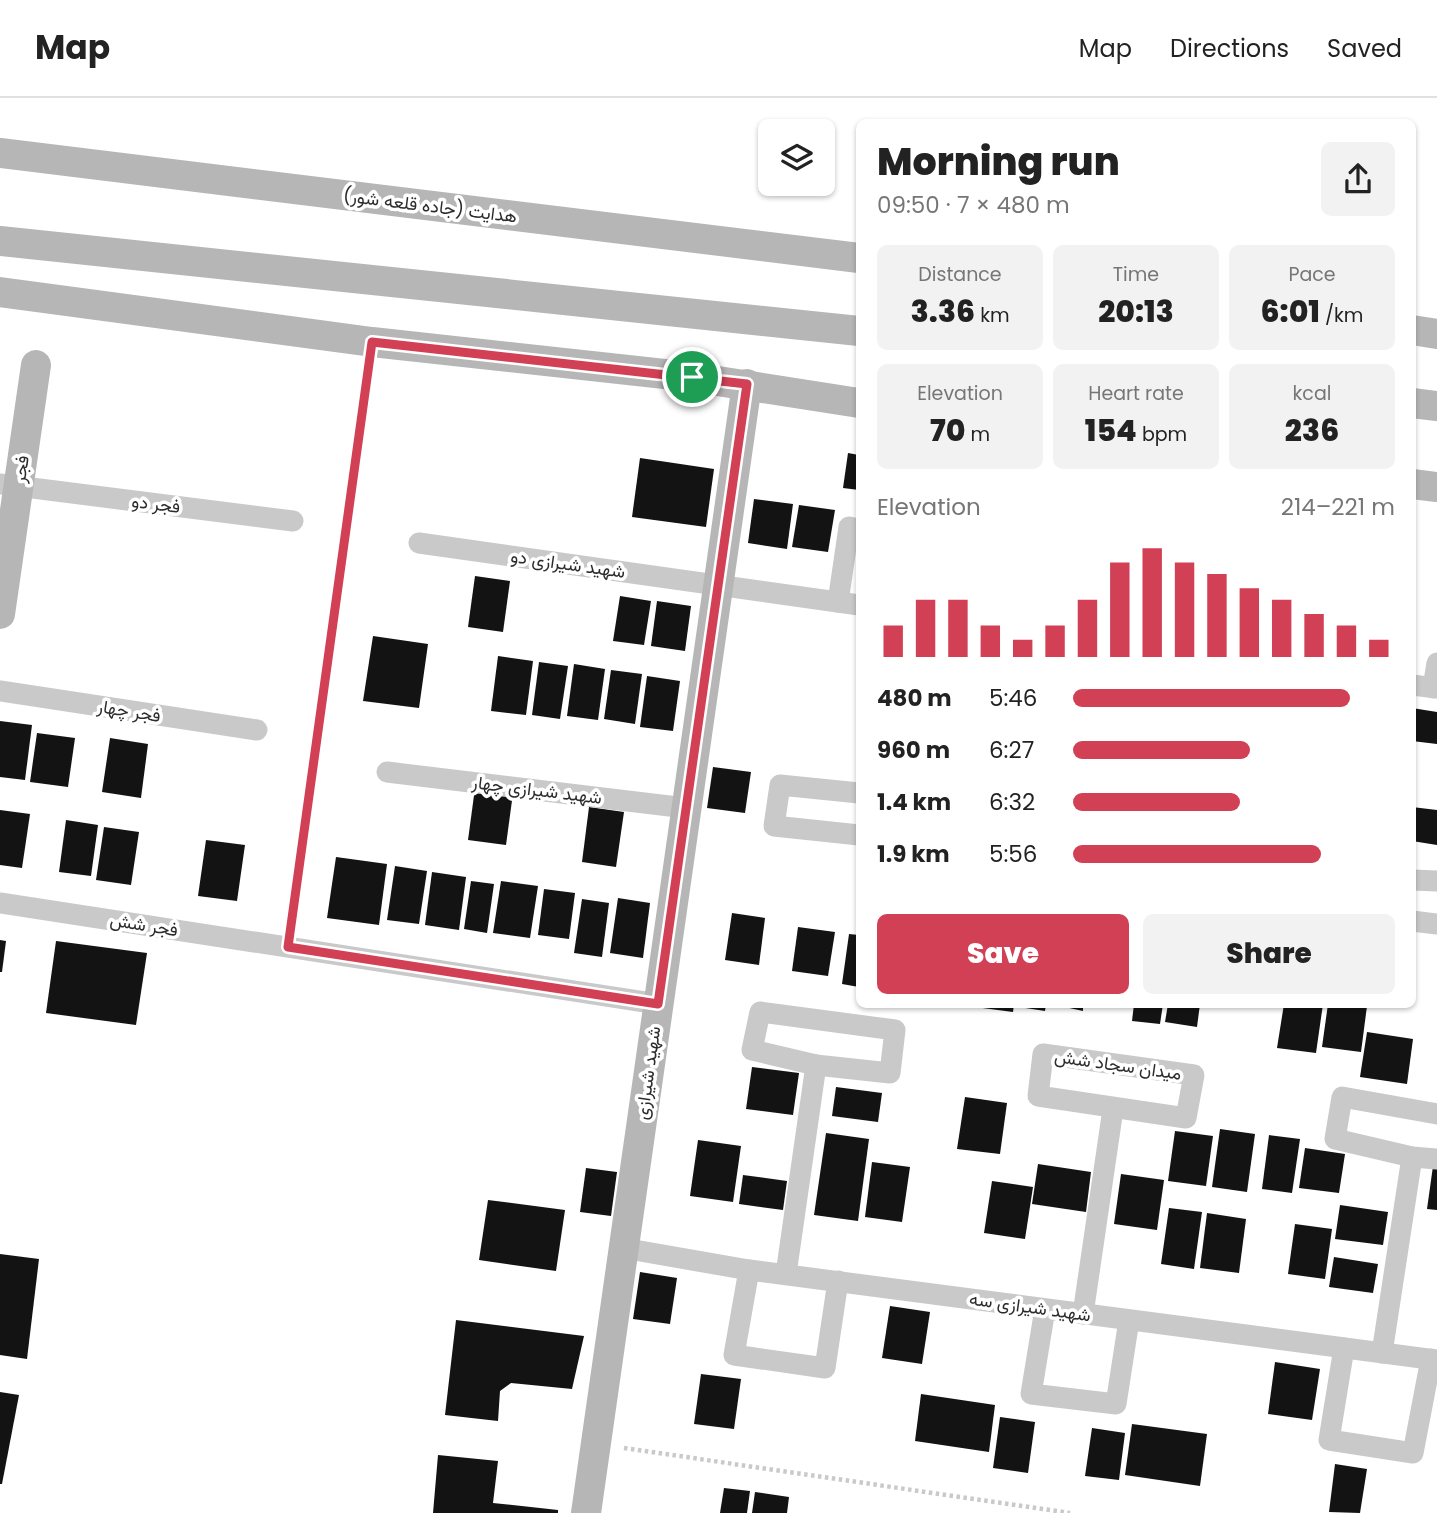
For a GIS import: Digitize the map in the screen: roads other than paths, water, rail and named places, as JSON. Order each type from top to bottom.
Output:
[{"type":"main road","name":"هدایت (جاده قلعه شور)","points":[[0,153],[856,258]]},
{"type":"main road","points":[[0,240],[856,331]]},
{"type":"main road","points":[[0,292],[372,342],[747,384],[856,402]]},
{"type":"main road","points":[[1416,331],[1437,334]]},
{"type":"main road","name":"فجر","points":[[0,614],[9,486],[36,365]]},
{"type":"main road","name":"شهید شیرازی","points":[[586,1513],[747,384]]},
{"type":"main road","points":[[1416,404],[1437,407]]},
{"type":"main road","points":[[1416,484],[1437,487]]},
{"type":"street","name":"فجر دو","points":[[9,486],[293,521]]},
{"type":"street","points":[[838,602],[849,527],[856,528]]},
{"type":"street","name":"شهید شیرازی دو","points":[[419,543],[856,605]]},
{"type":"street","points":[[1428,687],[1437,663]]},
{"type":"street","name":"فجر چهار","points":[[0,691],[257,730]]},
{"type":"street","name":"شهید شیرازی چهار","points":[[387,772],[687,808]]},
{"type":"street","points":[[856,792],[780,785],[774,826],[856,835]]},
{"type":"street","points":[[1416,880],[1437,881]]},
{"type":"street","name":"فجر شش","points":[[0,904],[658,1004]]},
{"type":"street","points":[[1416,921],[1437,924]]},
{"type":"street","points":[[760,1012],[895,1030],[890,1073],[816,1065],[752,1050],[760,1012]]},
{"type":"street","name":"میدان سجاد شش","points":[[1044,1055],[1194,1075],[1186,1118],[1113,1109],[1038,1097],[1044,1055]]},
{"type":"street","points":[[786,1275],[816,1065]]},
{"type":"street","points":[[1437,1114],[1342,1097],[1335,1139],[1412,1157],[1437,1159]]},
{"type":"street","points":[[1083,1314],[1113,1109]]},
{"type":"street","points":[[1382,1353],[1412,1157]]},
{"type":"street","name":"شهید شیرازی سه","points":[[623,1248],[749,1270],[1434,1360]]},
{"type":"street","points":[[749,1270],[734,1355],[825,1368],[838,1281]]},
{"type":"street","points":[[1045,1309],[1031,1394],[1116,1404],[1129,1320]]},
{"type":"street","points":[[1344,1348],[1329,1440],[1413,1453],[1434,1360]]}]
